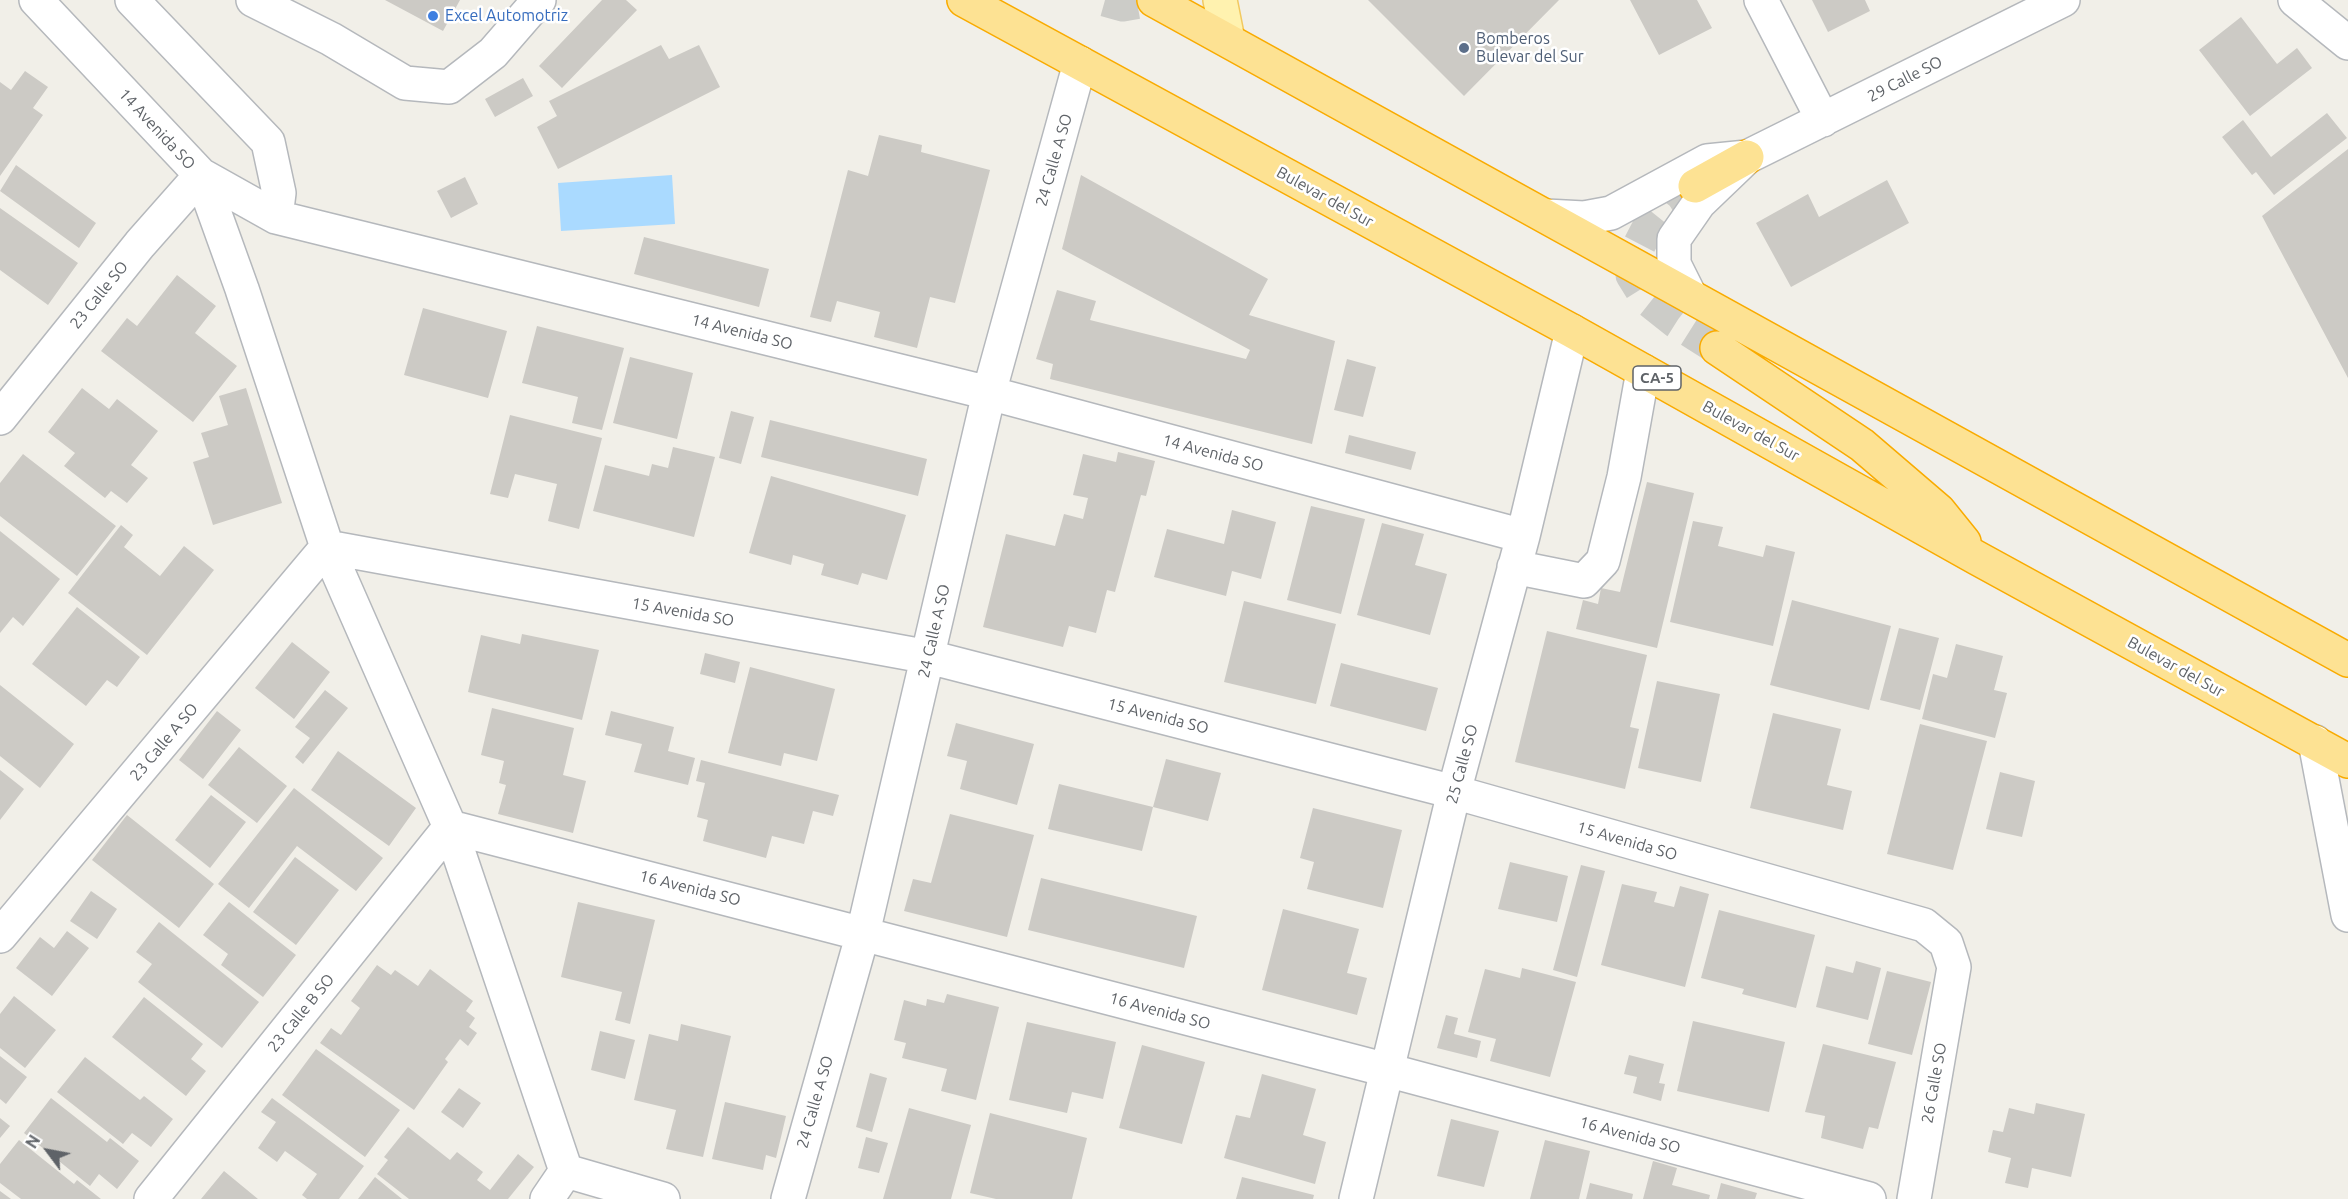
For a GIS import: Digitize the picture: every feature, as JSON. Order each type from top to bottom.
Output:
[{"type":"highway","name":"Bulevar del Sur","points":[[964,0],[1572,331],[1977,558],[2348,761]]},
{"type":"highway","points":[[1154,0],[2348,660]]},
{"type":"highway","points":[[1695,186],[1747,157]]},
{"type":"highway","points":[[1717,348],[1862,446],[1939,511],[1977,558]]},
{"type":"main road","points":[[1220,0],[1228,40]]},
{"type":"street","name":"14 Avenida SO","points":[[36,0],[201,175],[276,217],[989,393],[1522,536]]},
{"type":"street","points":[[132,0],[268,142],[279,193],[276,217]]},
{"type":"street","points":[[253,0],[331,39],[405,83],[449,87],[493,53],[539,0]]},
{"type":"street","points":[[1761,0],[1823,120]]},
{"type":"street","name":"29 Calle SO","points":[[1690,296],[1674,264],[1674,239],[1699,203],[1747,157],[2063,0]]},
{"type":"street","points":[[2295,0],[2348,43]]},
{"type":"street","name":"24 Calle A SO","points":[[788,1199],[863,933],[989,393],[1080,63]]},
{"type":"street","name":"29 Calle SO","points":[[1546,216],[1584,218],[1611,213],[1707,160],[1747,157]]},
{"type":"street","name":"23 Calle SO","points":[[0,418],[140,244],[201,175]]},
{"type":"street","points":[[201,175],[242,289],[327,547],[450,827],[566,1171]]},
{"type":"street","name":"25 Calle SO","points":[[1356,1199],[1455,792],[1522,536],[1572,331]]},
{"type":"street","points":[[1514,567],[1584,581],[1602,561],[1624,477],[1643,371]]},
{"type":"street","name":"15 Avenida SO","points":[[327,547],[929,657],[1455,792],[1924,925],[1946,943],[1954,967]]},
{"type":"street","name":"23 Calle A SO","points":[[0,936],[327,547]]},
{"type":"street","points":[[2315,742],[2348,915]]},
{"type":"street","name":"16 Avenida SO","points":[[450,827],[1387,1070],[1869,1199]]},
{"type":"street","name":"23 Calle B SO","points":[[152,1199],[450,827]]},
{"type":"street","name":"26 Calle SO","points":[[1914,1199],[1954,967]]},
{"type":"street","points":[[547,1199],[566,1171]]},
{"type":"street","points":[[566,1171],[663,1199]]},
{"type":"water","points":[[672,175],[675,224],[561,231],[558,183]]},
{"type":"building","name":"Excel Automotriz","points":[[385,0],[460,0],[443,31]]},
{"type":"building","points":[[602,0],[626,0],[637,10],[562,88],[539,66]]},
{"type":"building","name":"Bomberos Bulevar del Sur","points":[[1368,0],[1559,0],[1464,96]]},
{"type":"building","points":[[1630,0],[1697,0],[1712,28],[1659,55]]},
{"type":"building","points":[[1812,0],[1865,0],[1870,11],[1828,32]]},
{"type":"building","points":[[2241,17],[2277,64],[2297,48],[2312,68],[2250,116],[2199,50]]},
{"type":"building","points":[[661,45],[669,59],[699,45],[720,87],[558,169],[537,127],[557,116],[549,101]]},
{"type":"building","points":[[25,71],[48,87],[33,108],[43,115],[0,176],[0,82],[11,90]]},
{"type":"building","points":[[523,78],[533,96],[495,117],[485,99]]},
{"type":"building","points":[[2327,113],[2347,138],[2274,195],[2256,172],[2252,175],[2222,137],[2243,120],[2271,157]]},
{"type":"building","points":[[879,135],[922,145],[921,152],[990,170],[955,303],[930,297],[917,348],[874,337],[880,312],[837,301],[831,322],[810,317],[848,170],[868,176]]},
{"type":"building","points":[[2348,149],[2348,378],[2262,216]]},
{"type":"building","points":[[16,165],[96,223],[79,248],[0,191]]},
{"type":"building","points":[[1081,175],[1268,279],[1249,315],[1335,341],[1312,444],[1050,379],[1053,364],[1036,359],[1057,290],[1096,301],[1090,320],[1246,359],[1250,350],[1062,249]]},
{"type":"building","points":[[465,177],[478,204],[451,218],[437,191]]},
{"type":"building","points":[[1887,180],[1909,223],[1791,287],[1756,223],[1808,194],[1819,217]]},
{"type":"building","points":[[0,208],[78,263],[48,305],[0,270]]},
{"type":"building","points":[[644,237],[769,269],[759,307],[634,274]]},
{"type":"building","points":[[177,275],[216,306],[195,333],[237,366],[193,422],[101,351],[127,318],[137,326]]},
{"type":"building","points":[[423,308],[507,331],[488,398],[404,375]]},
{"type":"building","points":[[537,326],[624,348],[602,430],[572,423],[578,397],[522,383]]},
{"type":"building","points":[[630,357],[693,373],[677,439],[613,423]]},
{"type":"building","points":[[1347,359],[1376,367],[1363,417],[1334,410]]},
{"type":"building","points":[[82,388],[109,409],[117,399],[158,431],[131,465],[148,478],[127,503],[111,491],[105,498],[64,466],[75,453],[48,432]]},
{"type":"building","points":[[246,388],[282,503],[213,525],[193,462],[209,457],[201,433],[228,425],[219,396]]},
{"type":"building","points":[[731,411],[754,417],[741,464],[719,458]]},
{"type":"building","points":[[510,415],[602,438],[579,529],[548,521],[557,484],[515,474],[508,498],[490,494]]},
{"type":"building","points":[[770,420],[927,459],[918,496],[761,457]]},
{"type":"building","points":[[1349,435],[1416,452],[1411,470],[1345,453]]},
{"type":"building","points":[[673,447],[715,457],[694,537],[593,511],[605,465],[649,476],[652,464],[668,468]]},
{"type":"building","points":[[1118,452],[1155,461],[1146,496],[1141,495],[1115,592],[1107,590],[1096,633],[1069,626],[1063,647],[983,627],[1006,534],[1055,546],[1064,514],[1083,519],[1088,498],[1073,495],[1083,454],[1116,462]]},
{"type":"building","points":[[23,454],[116,526],[77,576],[0,516],[0,483]]},
{"type":"building","points":[[771,476],[906,515],[887,580],[862,573],[858,585],[821,575],[824,564],[793,555],[791,565],[749,553]]},
{"type":"building","points":[[1647,482],[1694,493],[1657,648],[1576,629],[1583,600],[1598,604],[1601,588],[1620,592]]},
{"type":"building","points":[[1311,506],[1365,519],[1341,614],[1287,600]]},
{"type":"building","points":[[1232,510],[1276,522],[1261,579],[1232,571],[1226,596],[1154,577],[1167,529],[1224,544]]},
{"type":"building","points":[[1693,521],[1723,527],[1718,546],[1763,557],[1766,545],[1795,552],[1773,646],[1670,622]]},
{"type":"building","points":[[1382,523],[1424,534],[1415,565],[1447,574],[1430,635],[1357,615]]},
{"type":"building","points":[[121,525],[133,535],[124,547],[160,576],[184,546],[214,570],[147,655],[68,593]]},
{"type":"building","points":[[0,531],[60,579],[23,626],[13,617],[0,633]]},
{"type":"building","points":[[1792,600],[1891,626],[1869,710],[1770,685]]},
{"type":"building","points":[[1244,601],[1336,624],[1316,704],[1224,682]]},
{"type":"building","points":[[77,607],[140,657],[117,687],[107,680],[86,706],[32,664]]},
{"type":"building","points":[[1899,628],[1939,638],[1920,710],[1880,700]]},
{"type":"building","points":[[1547,631],[1647,655],[1630,727],[1639,729],[1625,789],[1515,762]]},
{"type":"building","points":[[522,634],[599,650],[582,720],[468,692],[481,635],[520,644]]},
{"type":"building","points":[[292,642],[330,672],[294,719],[255,688]]},
{"type":"building","points":[[1956,644],[2003,656],[1994,690],[2007,693],[1995,738],[1922,719],[1933,674],[1947,678]]},
{"type":"building","points":[[705,653],[740,662],[735,683],[700,674]]},
{"type":"building","points":[[1341,663],[1438,688],[1426,731],[1330,706]]},
{"type":"building","points":[[750,667],[835,689],[817,761],[784,753],[781,766],[728,753]]},
{"type":"building","points":[[1657,681],[1720,694],[1701,782],[1638,768]]},
{"type":"building","points":[[0,685],[74,744],[40,788],[0,756]]},
{"type":"building","points":[[325,690],[348,708],[303,764],[295,757],[310,738],[295,727]]},
{"type":"building","points":[[492,708],[574,728],[563,775],[586,781],[573,833],[498,814],[506,785],[499,783],[504,761],[481,755]]},
{"type":"building","points":[[217,711],[241,730],[203,779],[179,760]]},
{"type":"building","points":[[611,711],[674,727],[668,751],[695,758],[688,785],[634,772],[642,744],[605,735]]},
{"type":"building","points":[[1773,713],[1841,729],[1827,785],[1852,791],[1843,830],[1750,808]]},
{"type":"building","points":[[956,723],[1034,744],[1017,805],[960,789],[967,761],[947,756]]},
{"type":"building","points":[[1920,724],[1987,741],[1953,870],[1887,854]]},
{"type":"building","points":[[239,747],[287,786],[257,823],[208,785]]},
{"type":"building","points":[[338,751],[416,808],[389,846],[311,790]]},
{"type":"building","points":[[1166,759],[1221,773],[1208,821],[1153,807]]},
{"type":"building","points":[[701,760],[839,795],[833,816],[813,811],[804,844],[772,836],[766,858],[703,841],[708,820],[697,817],[705,783],[696,781]]},
{"type":"building","points":[[0,770],[24,789],[0,820]]},
{"type":"building","points":[[2000,772],[2035,781],[2022,837],[1986,829]]},
{"type":"building","points":[[1059,784],[1153,807],[1142,851],[1048,829]]},
{"type":"building","points":[[294,788],[383,858],[356,891],[297,846],[249,908],[218,884]]},
{"type":"building","points":[[211,795],[246,822],[210,868],[175,840]]},
{"type":"building","points":[[1313,808],[1402,830],[1383,908],[1307,889],[1314,862],[1300,858]]},
{"type":"building","points":[[950,814],[1034,835],[1007,937],[904,911],[913,879],[931,883]]},
{"type":"building","points":[[127,815],[214,884],[179,928],[92,860]]},
{"type":"building","points":[[295,857],[339,890],[296,945],[253,912]]},
{"type":"building","points":[[1510,862],[1568,876],[1557,922],[1498,909]]},
{"type":"building","points":[[1581,865],[1605,871],[1577,977],[1553,970]]},
{"type":"building","points":[[1041,878],[1197,916],[1184,968],[1028,930]]},
{"type":"building","points":[[1622,884],[1657,892],[1654,902],[1674,907],[1680,886],[1709,894],[1685,987],[1601,965]]},
{"type":"building","points":[[91,891],[117,909],[97,939],[70,921]]},
{"type":"building","points":[[229,902],[296,955],[263,997],[221,965],[228,954],[203,935]]},
{"type":"building","points":[[578,902],[655,920],[630,1024],[615,1020],[622,992],[561,977]]},
{"type":"building","points":[[1283,909],[1359,929],[1347,973],[1367,978],[1357,1015],[1262,990]]},
{"type":"building","points":[[1719,910],[1815,935],[1796,1008],[1742,994],[1744,989],[1701,978]]},
{"type":"building","points":[[159,922],[259,1002],[222,1048],[138,982],[152,964],[136,952]]},
{"type":"building","points":[[67,931],[89,948],[52,996],[16,968],[40,937],[54,948]]},
{"type":"building","points":[[1856,961],[1881,968],[1868,1020],[1816,1007],[1826,966],[1853,973]]},
{"type":"building","points":[[377,965],[391,975],[395,970],[418,986],[430,969],[473,1001],[466,1011],[475,1018],[469,1027],[477,1033],[468,1046],[460,1039],[445,1059],[448,1062],[414,1110],[320,1043],[331,1028],[341,1035],[360,1008],[351,1001]]},
{"type":"building","points":[[1522,968],[1576,982],[1550,1077],[1490,1061],[1496,1039],[1468,1032],[1485,969],[1520,978]]},
{"type":"building","points":[[1887,971],[1931,982],[1912,1055],[1868,1044]]},
{"type":"building","points":[[947,994],[999,1007],[976,1100],[941,1091],[947,1069],[902,1058],[906,1043],[894,1040],[904,1000],[926,1006],[927,999],[944,1003]]},
{"type":"building","points":[[14,996],[56,1030],[25,1068],[0,1048],[0,1014]]},
{"type":"building","points":[[144,997],[203,1044],[191,1059],[206,1071],[186,1096],[112,1037]]},
{"type":"building","points":[[1446,1015],[1458,1018],[1454,1034],[1481,1041],[1477,1058],[1437,1048]]},
{"type":"building","points":[[1693,1021],[1785,1042],[1769,1112],[1677,1091]]},
{"type":"building","points":[[1027,1022],[1116,1042],[1103,1099],[1072,1092],[1067,1113],[1009,1100]]},
{"type":"building","points":[[681,1024],[731,1036],[703,1157],[666,1149],[676,1110],[634,1100],[649,1034],[678,1041]]},
{"type":"building","points":[[600,1031],[635,1040],[625,1079],[591,1070]]},
{"type":"building","points":[[1823,1044],[1896,1062],[1878,1129],[1869,1127],[1863,1149],[1821,1138],[1825,1116],[1805,1112]]},
{"type":"building","points":[[1142,1045],[1205,1062],[1182,1144],[1119,1128]]},
{"type":"building","points":[[316,1049],[400,1110],[365,1157],[282,1095]]},
{"type":"building","points":[[1629,1055],[1664,1064],[1659,1083],[1665,1084],[1661,1101],[1633,1093],[1637,1077],[1624,1074]]},
{"type":"building","points":[[0,1056],[27,1077],[6,1104],[0,1099]]},
{"type":"building","points":[[85,1057],[140,1100],[144,1096],[173,1119],[151,1147],[132,1133],[123,1144],[57,1092]]},
{"type":"building","points":[[870,1073],[887,1078],[872,1132],[856,1127]]},
{"type":"building","points":[[1262,1074],[1316,1089],[1303,1135],[1326,1142],[1315,1184],[1224,1158],[1236,1115],[1250,1118]]},
{"type":"building","points":[[459,1088],[481,1103],[463,1128],[441,1112]]},
{"type":"building","points":[[51,1098],[107,1142],[110,1138],[139,1161],[117,1189],[99,1174],[90,1186],[24,1133]]},
{"type":"building","points":[[272,1098],[364,1166],[339,1199],[307,1199],[302,1195],[317,1174],[285,1151],[277,1162],[258,1148],[276,1122],[261,1112]]},
{"type":"building","points":[[725,1102],[786,1116],[776,1158],[766,1155],[763,1170],[712,1159]]},
{"type":"building","points":[[2036,1103],[2085,1114],[2071,1177],[2032,1168],[2028,1188],[2005,1183],[2011,1158],[1988,1152],[1993,1130],[2003,1132],[2009,1108],[2034,1114]]},
{"type":"building","points":[[909,1108],[971,1125],[951,1199],[883,1199]]},
{"type":"building","points":[[990,1113],[1087,1138],[1072,1199],[996,1199],[970,1193]]},
{"type":"building","points":[[0,1118],[10,1126],[0,1138]]},
{"type":"building","points":[[1451,1119],[1499,1131],[1484,1187],[1437,1176]]},
{"type":"building","points":[[408,1127],[450,1160],[457,1152],[483,1172],[477,1180],[490,1190],[518,1154],[534,1167],[508,1199],[409,1199],[377,1174],[388,1160],[384,1157]]},
{"type":"building","points":[[866,1137],[888,1143],[879,1173],[858,1168]]},
{"type":"building","points":[[19,1140],[74,1184],[77,1180],[101,1199],[21,1199],[0,1183],[0,1164]]},
{"type":"building","points":[[1545,1140],[1590,1151],[1579,1199],[1530,1199]]},
{"type":"building","points":[[1653,1161],[1677,1168],[1672,1185],[1710,1195],[1709,1199],[1643,1199]]},
{"type":"building","points":[[224,1171],[258,1199],[201,1199]]},
{"type":"building","points":[[375,1177],[402,1199],[358,1199]]},
{"type":"building","points":[[1242,1177],[1314,1195],[1313,1199],[1236,1199]]},
{"type":"building","points":[[1590,1183],[1633,1194],[1632,1199],[1586,1199]]},
{"type":"building","points":[[1721,1183],[1757,1193],[1755,1199],[1717,1199]]},
{"type":"building","points":[[0,1191],[11,1199],[0,1199]]},
{"type":"tunnel","points":[[1105,0],[1123,5],[1151,0]]},
{"type":"tunnel","points":[[1695,186],[1668,203],[1648,228],[1635,253],[1632,275],[1647,299],[1676,322],[1717,348]]},
{"type":"place","name":"Excel Automotriz","points":[[433,16]]},
{"type":"place","name":"Bomberos Bulevar del Sur","points":[[1464,48]]}]
